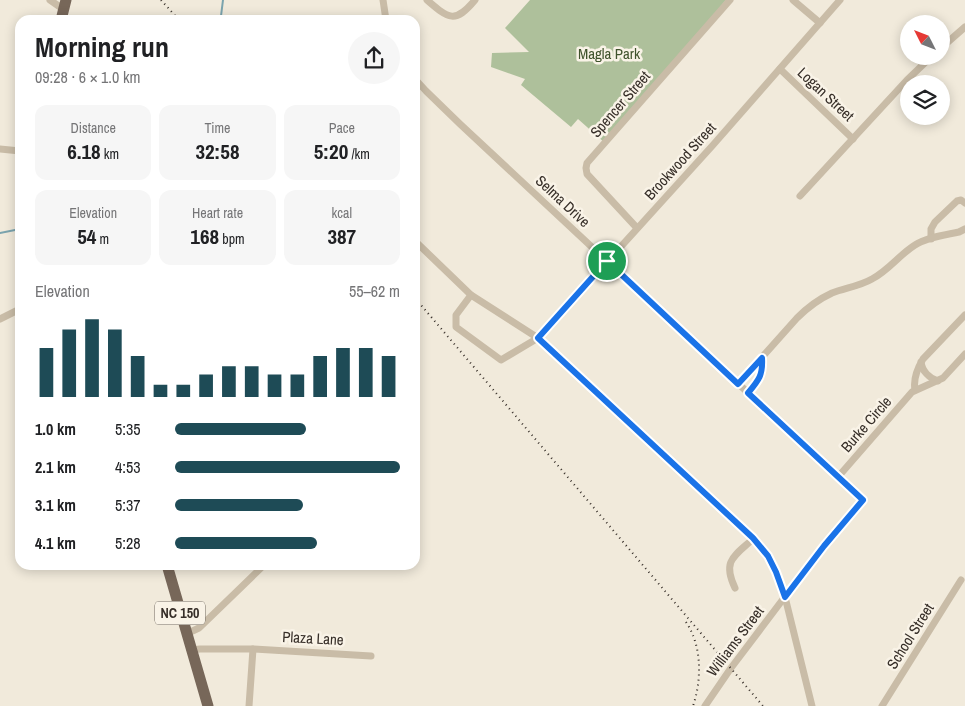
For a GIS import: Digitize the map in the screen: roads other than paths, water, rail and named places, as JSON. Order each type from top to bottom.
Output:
[{"type":"main road","name":"NC 150","points":[[167,570],[208,706]]},
{"type":"street","points":[[50,0],[63,10]]},
{"type":"street","points":[[383,0],[385,15]]},
{"type":"street","points":[[427,0],[438,10],[450,16],[462,14],[475,0]]},
{"type":"street","name":"Spencer Street","points":[[637,228],[587,174],[587,163],[730,0]]},
{"type":"street","points":[[793,0],[820,23]]},
{"type":"street","name":"Brookwood Street","points":[[471,295],[456,315],[456,327],[501,360],[538,338],[840,0]]},
{"type":"street","points":[[950,40],[965,27]]},
{"type":"street","name":"Logan Street","points":[[800,196],[923,65]]},
{"type":"street","name":"Logan Street","points":[[780,69],[853,139]]},
{"type":"street","name":"Selma Drive","points":[[420,83],[863,500]]},
{"type":"street","points":[[0,149],[15,151]]},
{"type":"street","points":[[931,239],[930,230],[934,222],[957,201],[961,200],[965,203]]},
{"type":"street","points":[[738,384],[806,309],[831,294],[870,281],[917,244],[965,229]]},
{"type":"street","points":[[420,246],[471,295],[538,338],[753,538],[768,556],[785,597],[812,706]]},
{"type":"street","points":[[0,319],[15,312]]},
{"type":"street","points":[[915,390],[917,369],[921,362],[965,315]]},
{"type":"street","name":"Burke Circle","points":[[838,477],[912,392],[943,378],[965,354]]},
{"type":"street","points":[[748,393],[761,375],[762,358]]},
{"type":"street","points":[[921,362],[926,373],[932,379],[938,381]]},
{"type":"street","name":"Williams Street","points":[[705,706],[731,668],[824,546],[863,500]]},
{"type":"street","points":[[735,588],[730,578],[730,562],[753,538]]},
{"type":"street","points":[[186,634],[199,628],[259,570]]},
{"type":"street","name":"School Street","points":[[882,706],[962,580]]},
{"type":"street","points":[[249,706],[253,649]]},
{"type":"street","name":"Plaza Lane","points":[[191,650],[253,649],[371,656]]},
{"type":"waterway","points":[[221,15],[223,0]]},
{"type":"waterway","points":[[0,233],[15,230]]},
{"type":"railway","points":[[161,0],[174,15]]},
{"type":"railway","points":[[420,304],[763,706]]},
{"type":"railway","points":[[686,622],[695,641],[699,663],[698,685],[693,706]]},
{"type":"park label","name":"Magla Park","points":[[609,53]]}]
